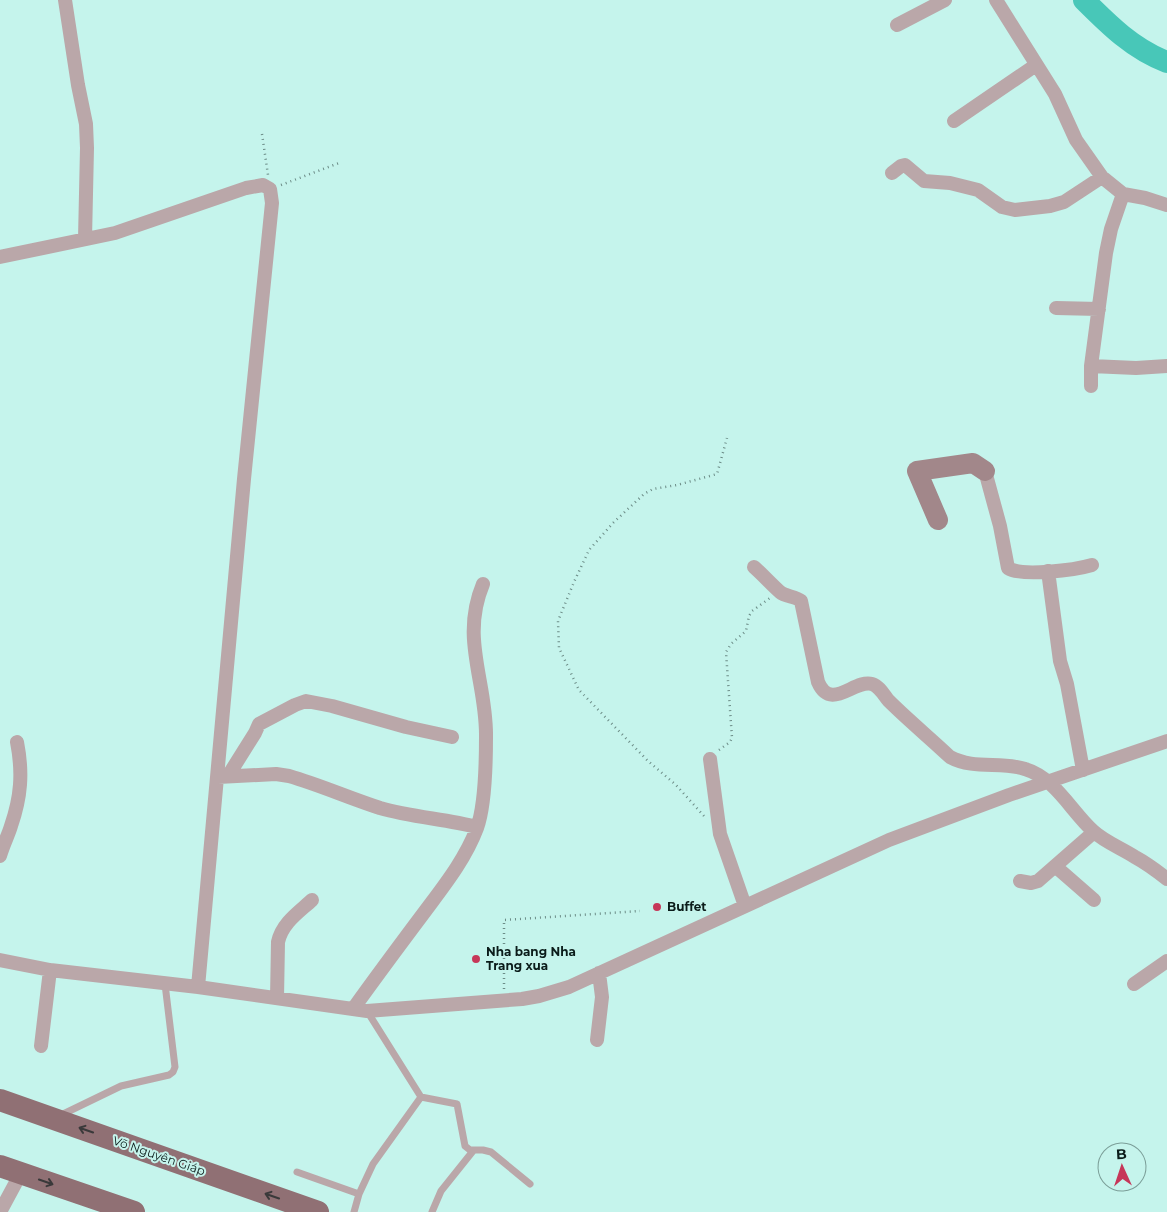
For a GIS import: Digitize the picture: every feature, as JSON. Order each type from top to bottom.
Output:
[{"type":"main road","points":[[938,520],[917,471],[974,464],[985,471]]},
{"type":"main road","name":"Võ Nguyên Giáp","points":[[0,1100],[318,1212]]},
{"type":"main road","points":[[10,1169],[134,1212]]},
{"type":"street","points":[[65,0],[86,124],[85,239]]},
{"type":"street","points":[[897,25],[945,0]]},
{"type":"street","points":[[996,0],[1055,94],[1076,140],[1102,177],[1123,194],[1167,205]]},
{"type":"street","points":[[954,121],[1036,65]]},
{"type":"street","points":[[892,174],[905,165],[924,180],[978,190],[1002,207],[1015,210],[1050,206],[1064,202],[1102,177]]},
{"type":"street","points":[[0,257],[116,233],[246,188],[263,186],[270,189],[271,213],[243,489],[223,777],[198,987]]},
{"type":"street","points":[[1091,386],[1091,366],[1108,245],[1123,194]]},
{"type":"street","points":[[1056,308],[1099,309]]},
{"type":"street","points":[[1091,366],[1136,368],[1167,366]]},
{"type":"street","points":[[985,471],[1000,526],[1008,568],[1020,572],[1072,569],[1092,565]]},
{"type":"street","points":[[754,567],[782,594],[796,597],[802,601],[818,682],[825,692],[833,695],[840,694],[866,684],[872,684],[950,758],[958,762],[978,765],[1025,768],[1048,782],[1094,832],[1136,857],[1167,879]]},
{"type":"street","points":[[1048,571],[1060,661],[1067,684],[1083,770]]},
{"type":"street","points":[[360,1010],[458,867],[477,827],[483,794],[486,736],[483,692],[472,627],[477,600],[483,584]]},
{"type":"street","points":[[223,777],[255,734],[259,724],[306,701],[452,737]]},
{"type":"street","points":[[0,960],[50,970],[198,987],[360,1010],[531,998],[554,992],[599,973],[889,840],[1167,741]]},
{"type":"street","points":[[0,856],[11,827],[21,786],[21,762],[17,742]]},
{"type":"street","points":[[710,759],[720,834],[745,906]]},
{"type":"street","points":[[223,777],[276,774],[289,776],[380,808],[477,827]]},
{"type":"street","points":[[1020,881],[1035,882],[1094,832]]},
{"type":"street","points":[[1055,866],[1094,900]]},
{"type":"street","points":[[277,998],[278,942],[280,932],[312,900]]},
{"type":"street","points":[[1134,984],[1167,962]]},
{"type":"street","points":[[42,1046],[50,970]]},
{"type":"street","points":[[596,1040],[602,997],[599,973]]},
{"type":"street","points":[[0,1212],[10,1169]]},
{"type":"lane","points":[[53,1118],[122,1086],[169,1075],[173,1072],[175,1067],[165,984]]},
{"type":"lane","points":[[360,1010],[422,1097],[457,1104],[464,1146],[473,1151],[483,1150],[491,1152],[530,1184]]},
{"type":"lane","points":[[354,1212],[373,1164],[422,1097]]},
{"type":"lane","points":[[432,1212],[441,1191],[473,1151]]},
{"type":"lane","points":[[297,1172],[360,1194]]},
{"type":"path","points":[[262,134],[270,189],[339,162]]},
{"type":"path","points":[[720,834],[676,785],[648,760],[579,690],[559,648],[558,621],[589,550],[613,523],[644,494],[653,489],[708,478],[718,474],[727,438]]},
{"type":"path","points":[[710,759],[711,755],[726,745],[732,738],[726,675],[726,652],[731,644],[746,631],[752,611],[759,604],[782,594]]},
{"type":"path","points":[[504,1001],[504,920],[640,911]]},
{"type":"waterway","points":[[1084,0],[1132,43],[1167,62]]},
{"type":"place","name":"Buffet","points":[[657,907]]},
{"type":"place","name":"Nha bang Nha Trang xua","points":[[476,959]]}]
